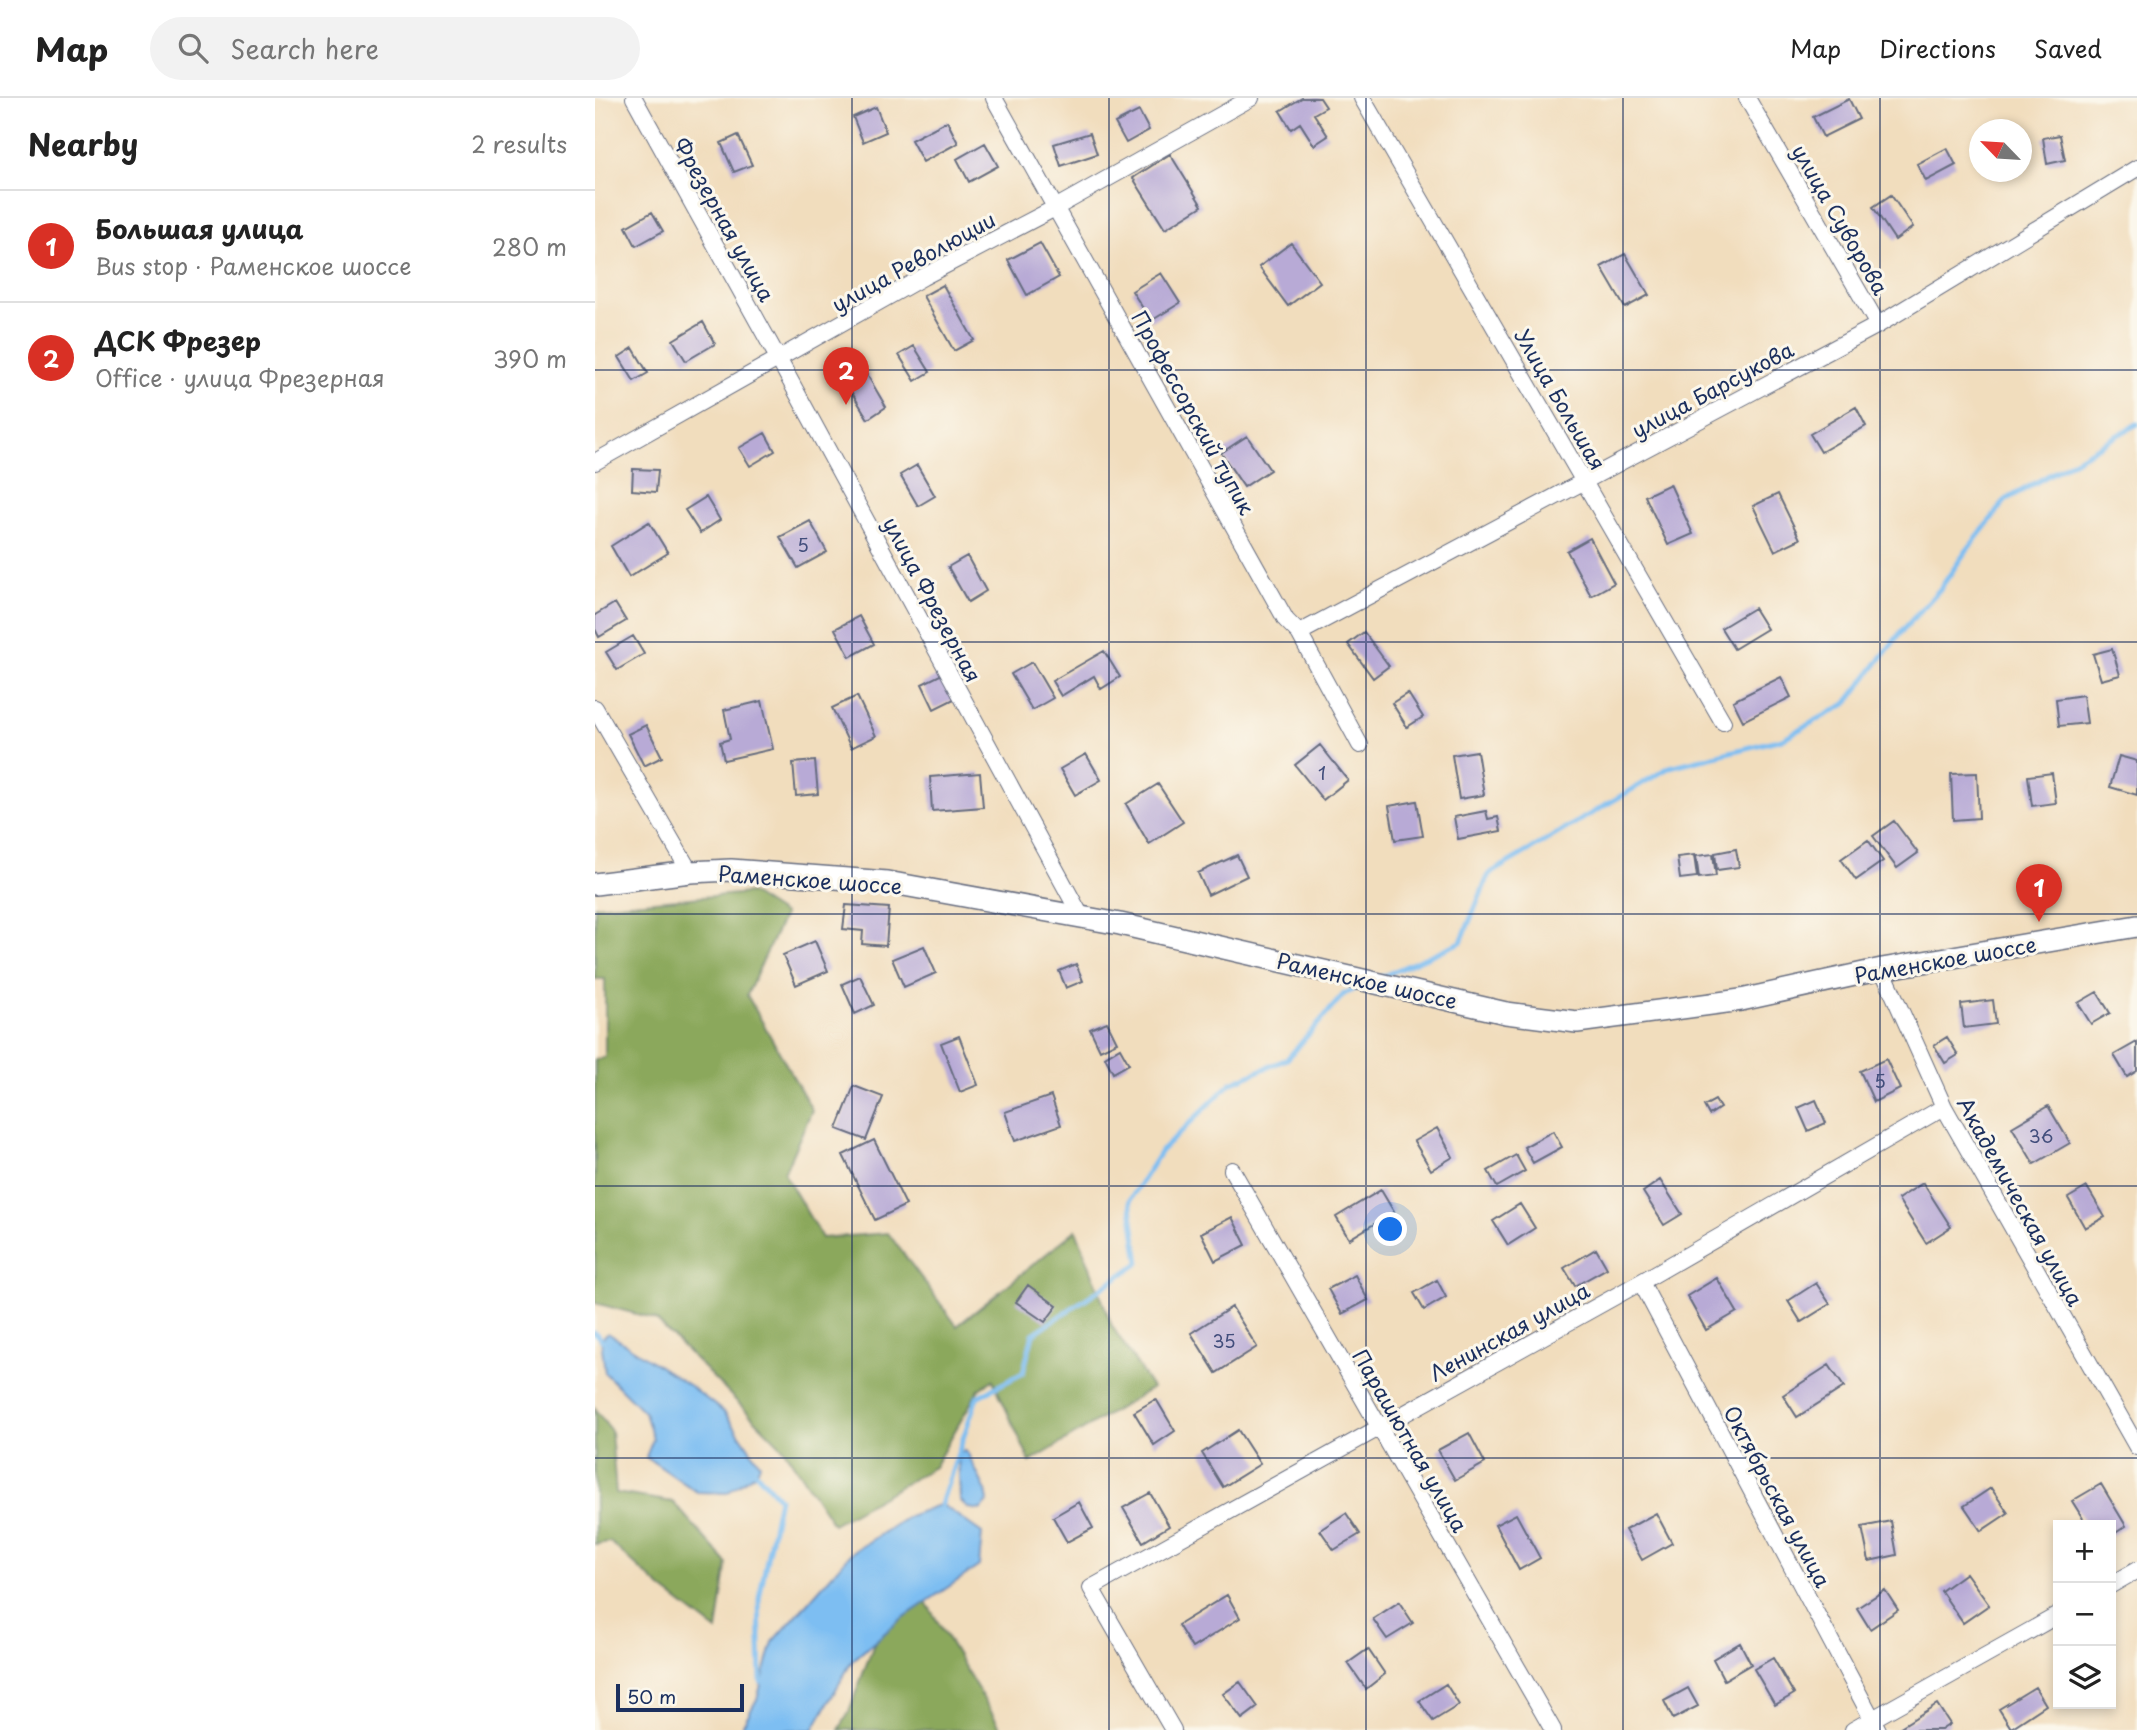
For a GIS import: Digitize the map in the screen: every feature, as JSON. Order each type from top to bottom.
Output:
[{"type":"main road","name":"Раменское шоссе","points":[[595,884],[690,872],[731,870],[887,882],[1121,924],[1506,1013],[1577,1022],[1741,1000],[1882,969],[2137,926]]},
{"type":"street","name":"Фрезерная улица","points":[[634,98],[779,360]]},
{"type":"street","name":"Профессорский тупик","points":[[994,98],[1286,620],[1299,633],[1360,745]]},
{"type":"street","name":"улица Революции","points":[[595,462],[923,277],[1055,208],[1251,98]]},
{"type":"street","name":"Улица Большая","points":[[1362,98],[1723,722]]},
{"type":"street","name":"улица Суворова","points":[[1747,98],[1878,325]]},
{"type":"street","name":"улица Барсукова","points":[[1299,633],[1878,325],[2137,168]]},
{"type":"street","name":"улица Фрезерная","points":[[779,360],[1082,918]]},
{"type":"street","points":[[595,708],[690,872]]},
{"type":"street","name":"Академическая улица","points":[[1882,969],[1944,1107],[2137,1447]]},
{"type":"street","name":"Ленинская улица","points":[[1173,1730],[1091,1588],[1641,1282],[1944,1107]]},
{"type":"street","name":"Парашютная улица","points":[[1233,1170],[1553,1730]]},
{"type":"street","name":"Октябрьская улица","points":[[1641,1282],[1875,1725]]},
{"type":"street","points":[[2114,1583],[2137,1570]]},
{"type":"street","points":[[1853,1730],[1875,1725],[2053,1618]]},
{"type":"green space","points":[[750,893],[784,915],[747,995],[812,1110],[784,1173],[822,1238],[888,1233],[957,1326],[1076,1230],[1112,1326],[1152,1388],[1030,1462],[993,1380],[979,1389],[934,1467],[833,1524],[783,1448],[655,1319],[595,1303],[595,1060],[605,1057],[605,979],[595,979],[595,906]]},
{"type":"green space","points":[[595,1409],[611,1431],[616,1493],[673,1502],[727,1563],[717,1631],[662,1589],[610,1542],[595,1544]]},
{"type":"green space","points":[[926,1602],[1002,1730],[839,1730],[848,1714],[875,1641]]},
{"type":"water","points":[[608,1333],[690,1386],[725,1413],[760,1464],[757,1472],[727,1493],[697,1492],[646,1457],[653,1439],[645,1413],[605,1373],[601,1339]]},
{"type":"water","points":[[965,1451],[986,1491],[988,1501],[981,1510],[968,1508],[960,1500],[958,1452]]},
{"type":"water","points":[[941,1504],[982,1533],[979,1566],[900,1620],[852,1661],[813,1730],[740,1730],[757,1699],[773,1642],[851,1553],[909,1516]]},
{"type":"building","points":[[1302,98],[1320,98],[1326,107],[1314,114],[1328,136],[1314,145],[1300,123],[1291,129],[1280,111]]},
{"type":"building","points":[[1849,99],[1859,119],[1823,137],[1813,117]]},
{"type":"building","points":[[876,107],[886,132],[863,142],[853,117]]},
{"type":"building","points":[[1139,111],[1149,130],[1126,143],[1115,123]]},
{"type":"building","points":[[947,121],[958,143],[923,162],[911,140]]},
{"type":"building","points":[[1090,133],[1097,154],[1061,166],[1054,144]]},
{"type":"building","points":[[738,135],[752,165],[734,172],[721,143]]},
{"type":"building","points":[[2060,135],[2065,160],[2047,164],[2043,138]]},
{"type":"building","points":[[985,143],[998,166],[969,182],[957,159]]},
{"type":"building","points":[[1947,148],[1956,165],[1926,181],[1917,164]]},
{"type":"building","points":[[1170,154],[1202,206],[1165,229],[1133,178]]},
{"type":"building","points":[[1891,195],[1913,227],[1895,240],[1873,207]]},
{"type":"building","points":[[652,212],[663,231],[636,246],[626,227]]},
{"type":"building","points":[[1040,243],[1059,277],[1027,295],[1008,260]]},
{"type":"building","points":[[1291,243],[1320,282],[1288,306],[1259,267]]},
{"type":"building","points":[[1625,254],[1649,295],[1625,308],[1601,267]]},
{"type":"building","points":[[1161,273],[1180,303],[1151,321],[1132,291]]},
{"type":"building","points":[[943,285],[974,340],[954,351],[923,296]]},
{"type":"building","points":[[703,322],[715,344],[686,361],[673,340]]},
{"type":"building","points":[[914,346],[930,372],[915,381],[899,355]]},
{"type":"building","points":[[633,348],[648,373],[634,381],[619,357]]},
{"type":"building","points":[[865,371],[886,407],[868,419],[846,383]]},
{"type":"building","points":[[1856,407],[1866,426],[1821,452],[1810,434]]},
{"type":"building","points":[[765,433],[775,451],[750,466],[739,448]]},
{"type":"building","points":[[1247,436],[1270,470],[1244,487],[1221,453]]},
{"type":"building","points":[[917,465],[935,496],[918,506],[900,475]]},
{"type":"building","points":[[633,469],[658,470],[656,492],[632,490]]},
{"type":"building","points":[[1670,484],[1693,534],[1668,545],[1645,496]]},
{"type":"building","points":[[1778,494],[1800,539],[1775,551],[1753,506]]},
{"type":"building","points":[[706,497],[720,520],[700,533],[685,510]]},
{"type":"building","points":[[810,521],[827,552],[798,568],[780,537]]},
{"type":"building","points":[[649,522],[668,553],[629,577],[611,546]]},
{"type":"building","points":[[1590,538],[1614,583],[1591,596],[1567,551]]},
{"type":"building","points":[[967,556],[986,591],[968,602],[948,567]]},
{"type":"building","points":[[615,603],[626,621],[599,637],[595,629],[595,615]]},
{"type":"building","points":[[1754,608],[1767,629],[1734,649],[1721,628]]},
{"type":"building","points":[[859,616],[874,644],[850,657],[835,629]]},
{"type":"building","points":[[1364,632],[1389,666],[1373,678],[1348,644]]},
{"type":"building","points":[[633,636],[644,654],[617,670],[606,652]]},
{"type":"building","points":[[2112,649],[2120,675],[2101,680],[2093,654]]},
{"type":"building","points":[[1104,651],[1120,677],[1101,689],[1094,676],[1061,696],[1052,681]]},
{"type":"building","points":[[1032,662],[1053,698],[1032,710],[1011,674]]},
{"type":"building","points":[[942,674],[954,699],[934,709],[922,684]]},
{"type":"building","points":[[1781,677],[1791,697],[1743,721],[1733,701]]},
{"type":"building","points":[[1408,693],[1423,717],[1407,727],[1392,703]]},
{"type":"building","points":[[2083,695],[2087,723],[2059,726],[2056,699]]},
{"type":"building","points":[[857,696],[876,736],[851,748],[832,708]]},
{"type":"building","points":[[762,701],[773,749],[724,760],[720,742],[730,739],[724,710]]},
{"type":"building","points":[[646,725],[662,757],[644,766],[628,734]]},
{"type":"building","points":[[1320,745],[1348,780],[1323,800],[1295,765]]},
{"type":"building","points":[[1477,751],[1484,795],[1459,799],[1452,755]]},
{"type":"building","points":[[1086,754],[1101,780],[1075,795],[1060,769]]},
{"type":"building","points":[[2119,756],[2137,761],[2137,795],[2110,787]]},
{"type":"building","points":[[815,761],[818,794],[796,796],[793,763]]},
{"type":"building","points":[[980,773],[983,807],[932,811],[930,777]]},
{"type":"building","points":[[1977,773],[1979,818],[1953,820],[1951,774]]},
{"type":"building","points":[[2052,773],[2056,803],[2032,806],[2028,776]]},
{"type":"building","points":[[1158,784],[1183,822],[1149,844],[1126,804]]},
{"type":"building","points":[[1417,801],[1423,836],[1395,840],[1389,806]]},
{"type":"building","points":[[1486,811],[1488,819],[1498,817],[1501,831],[1458,839],[1454,817]]},
{"type":"building","points":[[1894,821],[1918,853],[1897,868],[1873,836]]},
{"type":"building","points":[[1868,840],[1883,861],[1856,880],[1841,859]]},
{"type":"building","points":[[1736,849],[1739,867],[1717,870],[1715,853]]},
{"type":"building","points":[[1713,854],[1716,876],[1699,878],[1696,856]]},
{"type":"building","points":[[1237,855],[1247,876],[1208,895],[1198,873]]},
{"type":"building","points":[[1694,855],[1697,877],[1680,879],[1677,857]]},
{"type":"building","points":[[846,905],[889,908],[886,946],[862,944],[863,931],[843,929]]},
{"type":"building","points":[[815,941],[828,971],[796,985],[783,955]]},
{"type":"building","points":[[924,946],[936,973],[904,987],[892,959]]},
{"type":"building","points":[[1076,964],[1083,981],[1066,988],[1059,971]]},
{"type":"building","points":[[860,976],[874,1005],[855,1014],[842,984]]},
{"type":"building","points":[[2097,992],[2110,1013],[2091,1024],[2078,1003]]},
{"type":"building","points":[[1993,1000],[1996,1024],[1964,1028],[1961,1004]]},
{"type":"building","points":[[1107,1022],[1117,1042],[1100,1050],[1090,1029]]},
{"type":"building","points":[[959,1036],[978,1085],[960,1092],[941,1043]]},
{"type":"building","points":[[1947,1037],[1958,1055],[1945,1063],[1934,1045]]},
{"type":"building","points":[[2137,1042],[2137,1071],[2127,1077],[2114,1055]]},
{"type":"building","points":[[1120,1048],[1129,1064],[1113,1073],[1105,1057]]},
{"type":"building","points":[[1886,1059],[1900,1089],[1874,1102],[1860,1071]]},
{"type":"building","points":[[854,1086],[883,1097],[866,1140],[837,1129]]},
{"type":"building","points":[[1051,1096],[1061,1125],[1015,1141],[1005,1112]]},
{"type":"building","points":[[1715,1100],[1720,1108],[1709,1115],[1704,1106]]},
{"type":"building","points":[[1816,1100],[1826,1123],[1808,1131],[1798,1108]]},
{"type":"building","points":[[2048,1106],[2070,1143],[2034,1164],[2012,1127]]},
{"type":"building","points":[[1437,1128],[1453,1157],[1431,1170],[1414,1141]]},
{"type":"building","points":[[1553,1131],[1562,1147],[1533,1163],[1524,1147]]},
{"type":"building","points":[[874,1140],[906,1205],[875,1220],[843,1155]]},
{"type":"building","points":[[1516,1155],[1525,1171],[1497,1187],[1488,1171]]},
{"type":"building","points":[[1660,1180],[1682,1214],[1664,1225],[1643,1192]]},
{"type":"building","points":[[1923,1183],[1951,1227],[1926,1243],[1898,1199]]},
{"type":"building","points":[[2087,1187],[2105,1217],[2085,1228],[2068,1198]]},
{"type":"building","points":[[1381,1190],[1394,1212],[1349,1239],[1336,1217]]},
{"type":"building","points":[[1520,1204],[1535,1228],[1508,1245],[1493,1221]]},
{"type":"building","points":[[1232,1217],[1246,1245],[1215,1261],[1201,1233]]},
{"type":"building","points":[[1596,1249],[1607,1268],[1575,1286],[1564,1268]]},
{"type":"building","points":[[1355,1275],[1368,1300],[1342,1314],[1328,1289]]},
{"type":"building","points":[[1717,1278],[1737,1312],[1706,1330],[1687,1296]]},
{"type":"building","points":[[1437,1280],[1446,1297],[1424,1310],[1414,1293]]},
{"type":"building","points":[[1816,1283],[1830,1304],[1801,1322],[1788,1301]]},
{"type":"building","points":[[1028,1285],[1057,1306],[1045,1322],[1016,1302]]},
{"type":"building","points":[[1232,1307],[1257,1347],[1216,1373],[1191,1333]]},
{"type":"building","points":[[1829,1365],[1844,1387],[1797,1417],[1783,1395]]},
{"type":"building","points":[[1156,1399],[1175,1431],[1154,1445],[1134,1412]]},
{"type":"building","points":[[1238,1430],[1260,1464],[1223,1487],[1202,1453]]},
{"type":"building","points":[[1469,1433],[1485,1463],[1455,1480],[1438,1450]]},
{"type":"building","points":[[2101,1484],[2126,1526],[2116,1533],[2116,1520],[2084,1520],[2072,1501]]},
{"type":"building","points":[[1991,1488],[2008,1513],[1981,1531],[1964,1506]]},
{"type":"building","points":[[1150,1493],[1169,1526],[1143,1542],[1123,1508]]},
{"type":"building","points":[[1079,1502],[1093,1528],[1067,1542],[1053,1517]]},
{"type":"building","points":[[1346,1513],[1360,1534],[1334,1550],[1320,1530]]},
{"type":"building","points":[[1656,1513],[1672,1543],[1642,1560],[1625,1530]]},
{"type":"building","points":[[1516,1514],[1540,1558],[1519,1570],[1495,1525]]},
{"type":"building","points":[[1891,1521],[1897,1555],[1869,1561],[1862,1527]]},
{"type":"building","points":[[1966,1573],[1989,1605],[1963,1623],[1941,1591]]},
{"type":"building","points":[[1885,1590],[1898,1610],[1870,1629],[1857,1608]]},
{"type":"building","points":[[1227,1595],[1240,1618],[1192,1648],[1178,1625]]},
{"type":"building","points":[[1399,1602],[1413,1623],[1387,1639],[1373,1619]]},
{"type":"building","points":[[1740,1643],[1751,1664],[1724,1680],[1713,1659]]},
{"type":"building","points":[[1368,1649],[1385,1674],[1366,1689],[1348,1663]]},
{"type":"building","points":[[1773,1658],[1794,1694],[1775,1705],[1754,1669]]},
{"type":"building","points":[[1240,1682],[1258,1707],[1242,1719],[1223,1694]]},
{"type":"building","points":[[1446,1684],[1459,1705],[1433,1721],[1419,1701]]},
{"type":"building","points":[[2035,1687],[2046,1705],[2011,1728],[1999,1709]]},
{"type":"building","points":[[1688,1688],[1698,1706],[1673,1719],[1664,1701]]},
{"type":"building","points":[[1937,1704],[1950,1724],[1941,1730],[1899,1728]]},
{"type":"waterway","points":[[1381,977],[1461,942],[1489,874],[1670,767],[1782,739],[1846,704],[1901,632],[1940,589],[2006,500],[2137,424]]},
{"type":"waterway","points":[[941,1504],[977,1397],[1023,1373],[1033,1334],[1139,1263],[1130,1200],[1161,1151],[1231,1083],[1287,1059],[1344,994],[1359,987]]},
{"type":"waterway","points":[[595,1333],[605,1343]]},
{"type":"waterway","points":[[751,1467],[779,1498],[759,1599],[761,1682]]},
{"type":"place","name":"ДСК Фрезер","points":[[846,405]]},
{"type":"place","name":"Большая улица","points":[[2039,922]]}]
